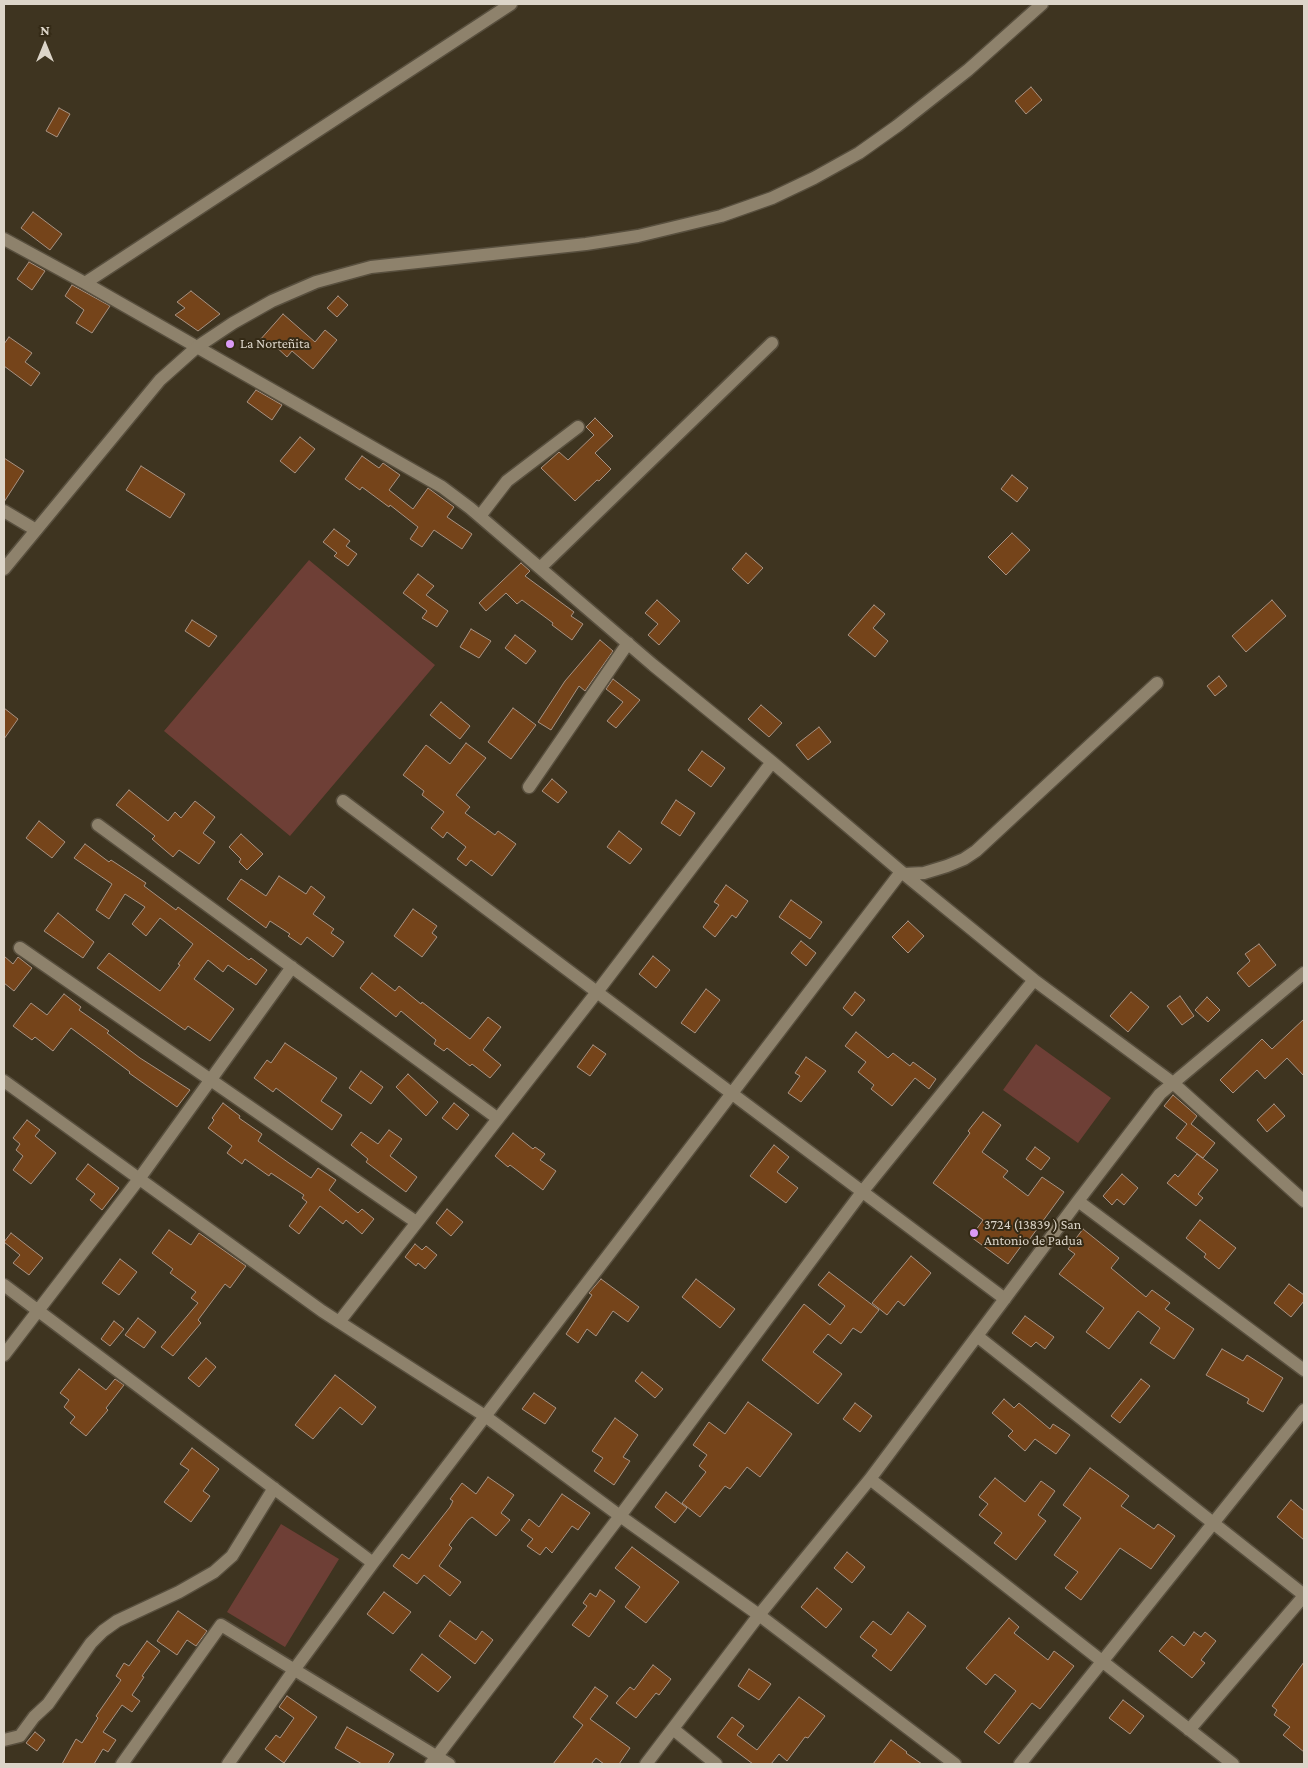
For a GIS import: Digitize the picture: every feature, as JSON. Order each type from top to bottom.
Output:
[{"type":"street","points":[[85,283],[511,4]]},
{"type":"street","points":[[4,569],[160,380],[197,348],[233,323],[272,301],[316,282],[371,267],[586,244],[638,236],[721,216],[772,198],[822,174],[859,153],[897,126],[968,70],[1042,4]]},
{"type":"street","points":[[4,239],[85,283],[442,488],[480,516],[628,643],[903,873],[1034,980],[1173,1083],[1304,1201]]},
{"type":"street","points":[[540,568],[772,343]]},
{"type":"street","points":[[480,516],[507,481],[578,428]]},
{"type":"street","points":[[4,511],[36,530]]},
{"type":"street","points":[[529,787],[628,643]]},
{"type":"street","points":[[903,873],[924,873],[964,859],[976,851],[1157,683]]},
{"type":"street","points":[[339,1322],[597,992],[772,762]]},
{"type":"street","points":[[343,801],[1005,1299]]},
{"type":"street","points":[[98,824],[497,1118]]},
{"type":"street","points":[[228,1764],[373,1563],[903,873]]},
{"type":"street","points":[[20,948],[416,1222]]},
{"type":"street","points":[[4,1355],[139,1179],[292,967]]},
{"type":"street","points":[[646,1764],[759,1615],[870,1479],[1160,1094],[1304,973]]},
{"type":"street","points":[[434,1760],[620,1516],[862,1192],[1034,980]]},
{"type":"street","points":[[4,1081],[339,1322],[485,1416],[620,1516],[759,1615],[955,1764]]},
{"type":"street","points":[[1078,1201],[1304,1370]]},
{"type":"street","points":[[4,1285],[373,1563]]},
{"type":"street","points":[[977,1336],[1214,1522],[1304,1596],[1190,1730]]},
{"type":"street","points":[[1020,1764],[1304,1410]]},
{"type":"street","points":[[870,1479],[1233,1764]]},
{"type":"street","points":[[4,1740],[20,1736],[34,1717],[48,1704],[91,1644],[103,1631],[214,1572],[232,1556],[274,1488]]},
{"type":"street","points":[[122,1764],[221,1625],[434,1760],[449,1764]]},
{"type":"street","points":[[672,1729],[716,1764]]},
{"type":"shaded area","points":[[309,560],[435,665],[290,836],[164,731]]},
{"type":"shaded area","points":[[1036,1044],[1111,1098],[1078,1143],[1003,1090]]},
{"type":"shaded area","points":[[281,1524],[339,1559],[285,1647],[227,1612]]},
{"type":"building","points":[[1031,87],[1042,100],[1026,114],[1015,101]]},
{"type":"building","points":[[59,108],[70,114],[57,137],[46,131]]},
{"type":"building","points":[[33,212],[62,234],[50,250],[21,228]]},
{"type":"building","points":[[29,262],[45,271],[32,290],[17,279]]},
{"type":"building","points":[[72,285],[110,306],[92,333],[76,323],[84,310],[65,296]]},
{"type":"building","points":[[191,291],[220,314],[198,331],[175,315],[185,308],[177,302]]},
{"type":"building","points":[[338,296],[348,305],[337,317],[327,308]]},
{"type":"building","points":[[283,314],[315,342],[325,330],[337,340],[313,369],[292,351],[287,357],[273,344],[268,349],[259,341]]},
{"type":"building","points":[[9,337],[32,353],[25,362],[40,373],[31,386],[4,366],[4,344]]},
{"type":"building","points":[[256,390],[282,405],[272,420],[247,402]]},
{"type":"building","points":[[595,418],[613,436],[595,453],[611,469],[575,501],[541,468],[559,452],[568,460],[594,435],[586,427]]},
{"type":"building","points":[[300,437],[315,449],[295,473],[280,461]]},
{"type":"building","points":[[362,456],[379,468],[383,463],[400,475],[389,490],[413,509],[428,488],[454,507],[447,517],[472,534],[462,549],[434,530],[422,547],[410,539],[418,527],[390,505],[389,507],[362,487],[360,490],[345,479]]},
{"type":"building","points":[[4,458],[24,471],[4,502]]},
{"type":"building","points":[[141,466],[185,494],[170,518],[126,490]]},
{"type":"building","points":[[1012,475],[1028,488],[1017,502],[1001,489]]},
{"type":"building","points":[[334,529],[350,541],[346,546],[357,554],[348,566],[334,556],[337,553],[323,542]]},
{"type":"building","points":[[1012,533],[1030,550],[1006,575],[988,557]]},
{"type":"building","points":[[746,553],[763,568],[748,584],[732,569]]},
{"type":"building","points":[[521,563],[530,571],[525,576],[574,612],[571,616],[583,624],[572,640],[522,600],[517,604],[506,593],[486,611],[479,603]]},
{"type":"building","points":[[418,574],[434,586],[426,595],[448,611],[437,627],[422,618],[427,611],[403,593]]},
{"type":"building","points":[[657,600],[680,621],[659,645],[648,635],[658,624],[645,613]]},
{"type":"building","points":[[1272,600],[1286,616],[1246,652],[1232,636]]},
{"type":"building","points":[[874,605],[885,614],[873,628],[888,641],[875,657],[848,635]]},
{"type":"building","points":[[192,620],[217,636],[209,647],[185,631]]},
{"type":"building","points":[[471,629],[491,641],[479,658],[460,647]]},
{"type":"building","points":[[515,635],[536,651],[526,664],[505,648]]},
{"type":"building","points":[[600,640],[613,651],[585,691],[579,686],[551,730],[538,722],[565,681]]},
{"type":"building","points":[[1219,676],[1227,686],[1215,696],[1207,686]]},
{"type":"building","points":[[613,679],[640,700],[616,728],[607,721],[623,702],[606,689]]},
{"type":"building","points":[[441,702],[470,726],[460,739],[430,715]]},
{"type":"building","points":[[761,705],[782,723],[769,737],[748,719]]},
{"type":"building","points":[[4,708],[18,719],[4,739]]},
{"type":"building","points":[[513,708],[536,725],[511,759],[488,742]]},
{"type":"building","points":[[819,727],[831,742],[808,760],[796,745]]},
{"type":"building","points":[[466,743],[486,758],[456,795],[470,807],[465,813],[495,835],[498,831],[516,844],[492,876],[471,860],[466,866],[457,859],[466,847],[447,832],[443,838],[431,828],[444,812],[422,795],[424,791],[403,775],[426,745],[450,764]]},
{"type":"building","points":[[702,751],[725,768],[711,787],[688,770]]},
{"type":"building","points":[[552,779],[567,792],[558,803],[542,791]]},
{"type":"building","points":[[129,790],[168,821],[175,812],[181,818],[195,801],[215,817],[203,833],[215,842],[199,864],[179,850],[173,857],[152,839],[155,836],[116,805]]},
{"type":"building","points":[[676,800],[695,813],[680,836],[661,823]]},
{"type":"building","points":[[39,821],[65,842],[52,858],[26,838]]},
{"type":"building","points":[[619,831],[642,849],[630,864],[607,847]]},
{"type":"building","points":[[241,834],[263,854],[247,870],[239,862],[241,859],[229,847]]},
{"type":"building","points":[[85,844],[109,862],[111,860],[146,883],[144,886],[176,910],[178,907],[249,960],[251,958],[267,970],[256,985],[228,965],[223,972],[208,960],[194,979],[234,1009],[210,1041],[188,1026],[185,1030],[97,968],[109,953],[160,991],[193,944],[160,918],[146,936],[132,924],[145,907],[125,894],[109,919],[96,910],[112,884],[74,858]]},
{"type":"building","points":[[279,876],[306,894],[311,886],[325,897],[313,914],[334,929],[331,933],[344,942],[333,957],[307,937],[301,945],[288,936],[290,934],[270,921],[266,928],[227,899],[241,879],[266,896]]},
{"type":"building","points":[[726,885],[748,901],[736,918],[732,915],[715,937],[703,927],[719,905],[714,902]]},
{"type":"building","points":[[791,900],[822,922],[810,939],[779,917]]},
{"type":"building","points":[[413,909],[437,926],[432,933],[437,937],[422,957],[394,936]]},
{"type":"building","points":[[58,913],[94,942],[83,958],[44,931]]},
{"type":"building","points":[[908,921],[924,936],[908,953],[892,937]]},
{"type":"building","points":[[801,941],[816,953],[806,966],[791,953]]},
{"type":"building","points":[[1259,944],[1276,965],[1249,987],[1237,973],[1250,961],[1245,954]]},
{"type":"building","points":[[4,956],[13,964],[18,957],[32,968],[14,991],[4,983]]},
{"type":"building","points":[[653,956],[670,970],[656,988],[639,974]]},
{"type":"building","points":[[372,973],[395,991],[399,986],[470,1039],[488,1017],[501,1027],[483,1050],[501,1065],[490,1078],[472,1064],[470,1066],[447,1048],[444,1051],[434,1044],[436,1040],[401,1011],[396,1017],[360,988]]},
{"type":"building","points":[[706,989],[720,1000],[695,1033],[681,1023]]},
{"type":"building","points":[[855,992],[865,1000],[852,1016],[843,1008]]},
{"type":"building","points":[[1131,992],[1149,1007],[1128,1032],[1110,1016]]},
{"type":"building","points":[[64,994],[81,1007],[79,1010],[109,1031],[107,1033],[140,1058],[190,1090],[177,1107],[71,1028],[53,1051],[35,1037],[32,1040],[13,1026],[31,1003],[47,1015]]},
{"type":"building","points":[[1180,996],[1194,1016],[1182,1025],[1167,1006]]},
{"type":"building","points":[[1207,997],[1220,1010],[1208,1022],[1195,1010]]},
{"type":"building","points":[[1304,1019],[1304,1076],[1287,1058],[1265,1079],[1257,1070],[1233,1093],[1220,1080],[1262,1039],[1272,1049]]},
{"type":"building","points":[[856,1032],[888,1058],[893,1053],[910,1066],[913,1062],[936,1079],[929,1089],[915,1078],[892,1106],[871,1089],[874,1085],[858,1072],[866,1062],[845,1046]]},
{"type":"building","points":[[285,1043],[337,1078],[321,1101],[342,1115],[332,1130],[276,1088],[273,1092],[254,1078],[267,1060],[271,1063]]},
{"type":"building","points":[[593,1045],[606,1054],[590,1076],[577,1067]]},
{"type":"building","points":[[806,1057],[826,1071],[801,1102],[788,1093],[800,1076],[795,1073]]},
{"type":"building","points":[[361,1071],[383,1087],[371,1104],[349,1088]]},
{"type":"building","points":[[408,1074],[438,1102],[426,1116],[396,1087]]},
{"type":"building","points":[[1173,1095],[1197,1116],[1191,1124],[1215,1143],[1203,1158],[1176,1138],[1187,1124],[1164,1106]]},
{"type":"building","points":[[223,1103],[240,1116],[239,1118],[262,1134],[258,1141],[311,1178],[318,1168],[336,1180],[329,1190],[358,1213],[362,1209],[374,1219],[362,1234],[346,1220],[343,1224],[320,1206],[299,1234],[289,1226],[307,1202],[302,1198],[304,1195],[271,1173],[269,1176],[245,1159],[242,1164],[227,1153],[232,1146],[208,1128],[214,1120],[212,1118]]},
{"type":"building","points":[[454,1103],[469,1115],[457,1130],[442,1118]]},
{"type":"building","points":[[1274,1104],[1285,1116],[1267,1132],[1257,1120]]},
{"type":"building","points":[[983,1112],[1001,1125],[982,1152],[1008,1171],[1003,1177],[1028,1196],[1042,1177],[1064,1192],[1029,1240],[1027,1238],[1008,1264],[971,1237],[983,1220],[933,1183]]},
{"type":"building","points":[[27,1120],[40,1130],[35,1136],[56,1153],[31,1184],[13,1170],[23,1156],[16,1150],[20,1144],[13,1138]]},
{"type":"building","points":[[389,1130],[402,1139],[390,1156],[417,1177],[406,1192],[366,1162],[368,1159],[351,1145],[361,1132],[378,1144]]},
{"type":"building","points":[[513,1133],[533,1149],[535,1147],[545,1154],[540,1160],[556,1171],[543,1190],[495,1156]]},
{"type":"building","points":[[774,1145],[789,1157],[777,1172],[798,1188],[786,1203],[750,1176]]},
{"type":"building","points":[[1035,1147],[1050,1158],[1041,1170],[1026,1159]]},
{"type":"building","points":[[1197,1154],[1218,1170],[1198,1194],[1203,1198],[1196,1206],[1167,1183],[1175,1174],[1178,1177]]},
{"type":"building","points":[[88,1164],[119,1188],[102,1210],[90,1200],[95,1194],[76,1179]]},
{"type":"building","points":[[1122,1174],[1138,1188],[1124,1205],[1117,1199],[1112,1205],[1103,1196]]},
{"type":"building","points":[[447,1209],[463,1222],[451,1236],[436,1223]]},
{"type":"building","points":[[1200,1220],[1236,1248],[1219,1269],[1204,1257],[1206,1254],[1186,1238]]},
{"type":"building","points":[[1083,1229],[1119,1258],[1111,1268],[1146,1297],[1152,1290],[1170,1303],[1165,1309],[1194,1329],[1174,1359],[1150,1343],[1160,1328],[1138,1311],[1109,1349],[1086,1332],[1104,1308],[1059,1274],[1075,1254],[1068,1249]]},
{"type":"building","points":[[169,1230],[191,1245],[199,1233],[246,1266],[230,1288],[225,1284],[198,1320],[201,1323],[173,1356],[161,1347],[198,1303],[191,1298],[196,1292],[170,1273],[173,1269],[152,1253]]},
{"type":"building","points":[[11,1233],[43,1258],[29,1275],[13,1263],[20,1255],[4,1242]]},
{"type":"building","points":[[415,1244],[422,1250],[426,1246],[437,1255],[425,1269],[418,1263],[416,1266],[405,1257]]},
{"type":"building","points":[[911,1256],[931,1273],[904,1306],[898,1301],[887,1315],[872,1303]]},
{"type":"building","points":[[120,1259],[137,1272],[119,1295],[102,1283]]},
{"type":"building","points":[[829,1272],[879,1310],[861,1333],[853,1328],[841,1344],[828,1334],[813,1352],[842,1374],[818,1404],[762,1360],[804,1304],[830,1325],[845,1306],[818,1285]]},
{"type":"building","points":[[601,1279],[639,1307],[628,1322],[613,1311],[596,1336],[587,1329],[578,1343],[566,1334],[592,1295],[589,1293]]},
{"type":"building","points":[[696,1279],[735,1309],[720,1328],[682,1297]]},
{"type":"building","points":[[1289,1284],[1304,1295],[1304,1301],[1291,1317],[1274,1303]]},
{"type":"building","points":[[1025,1316],[1054,1337],[1045,1349],[1036,1342],[1031,1347],[1012,1333]]},
{"type":"building","points":[[138,1318],[156,1332],[144,1348],[125,1335]]},
{"type":"building","points":[[114,1321],[124,1329],[110,1346],[101,1339]]},
{"type":"building","points":[[1222,1349],[1243,1361],[1247,1355],[1283,1378],[1263,1412],[1247,1403],[1249,1399],[1206,1375]]},
{"type":"building","points":[[206,1358],[216,1367],[199,1387],[188,1378]]},
{"type":"building","points":[[79,1369],[106,1390],[115,1379],[124,1385],[106,1408],[108,1410],[86,1436],[70,1423],[75,1417],[64,1407],[69,1400],[60,1393]]},
{"type":"building","points":[[642,1372],[663,1389],[655,1398],[635,1381]]},
{"type":"building","points":[[335,1375],[376,1407],[362,1425],[340,1407],[313,1439],[295,1425]]},
{"type":"building","points":[[1141,1379],[1150,1386],[1120,1423],[1111,1416]]},
{"type":"building","points":[[534,1393],[556,1408],[545,1424],[522,1409]]},
{"type":"building","points":[[1004,1399],[1014,1408],[1019,1403],[1050,1429],[1053,1424],[1070,1435],[1056,1454],[1035,1439],[1025,1451],[1008,1436],[1013,1431],[992,1413]]},
{"type":"building","points":[[748,1402],[792,1434],[760,1477],[747,1467],[730,1489],[725,1486],[700,1517],[682,1503],[706,1472],[699,1466],[707,1455],[693,1445],[709,1422],[725,1434]]},
{"type":"building","points":[[855,1403],[872,1416],[860,1432],[843,1419]]},
{"type":"building","points":[[615,1418],[638,1435],[623,1457],[630,1461],[614,1485],[594,1471],[603,1458],[592,1451]]},
{"type":"building","points":[[192,1448],[219,1469],[203,1491],[210,1496],[191,1522],[164,1502],[189,1470],[180,1464]]},
{"type":"building","points":[[1090,1468],[1129,1496],[1121,1506],[1154,1529],[1158,1524],[1175,1536],[1151,1569],[1120,1548],[1081,1600],[1065,1588],[1078,1572],[1054,1555],[1081,1518],[1063,1505]]},
{"type":"building","points":[[488,1477],[514,1495],[501,1513],[510,1520],[496,1536],[472,1517],[468,1520],[449,1545],[452,1548],[439,1566],[461,1582],[450,1596],[424,1575],[417,1584],[393,1566],[402,1554],[409,1559],[450,1507],[453,1501],[450,1499],[462,1483],[476,1494]]},
{"type":"building","points":[[995,1478],[1025,1502],[1041,1481],[1055,1491],[1038,1515],[1046,1521],[1016,1560],[994,1543],[1002,1533],[979,1515],[988,1504],[979,1497]]},
{"type":"building","points":[[666,1492],[687,1508],[675,1523],[655,1507]]},
{"type":"building","points":[[562,1494],[590,1513],[578,1530],[572,1526],[552,1553],[546,1547],[540,1555],[527,1546],[533,1539],[521,1530],[529,1519],[539,1527]]},
{"type":"building","points":[[1291,1500],[1304,1511],[1304,1540],[1277,1517]]},
{"type":"building","points":[[632,1547],[679,1582],[646,1623],[625,1607],[640,1587],[615,1568]]},
{"type":"building","points":[[847,1552],[865,1567],[852,1583],[834,1568]]},
{"type":"building","points":[[817,1588],[842,1609],[826,1628],[801,1607]]},
{"type":"building","points":[[600,1590],[615,1601],[589,1637],[572,1625],[587,1606],[583,1603],[590,1593],[596,1597]]},
{"type":"building","points":[[384,1592],[411,1612],[393,1634],[367,1614]]},
{"type":"building","points":[[178,1611],[207,1631],[196,1646],[187,1640],[177,1655],[157,1641]]},
{"type":"building","points":[[908,1612],[926,1626],[891,1671],[872,1656],[877,1650],[860,1637],[873,1621],[891,1635]]},
{"type":"building","points":[[1009,1618],[1019,1627],[1014,1633],[1048,1660],[1054,1651],[1074,1666],[1040,1709],[1032,1703],[999,1744],[984,1732],[1016,1691],[995,1674],[986,1685],[966,1668]]},
{"type":"building","points":[[450,1621],[476,1640],[482,1631],[493,1640],[475,1664],[439,1636]]},
{"type":"building","points":[[1194,1632],[1201,1637],[1205,1632],[1216,1641],[1201,1660],[1205,1663],[1192,1678],[1159,1651],[1172,1636],[1184,1646]]},
{"type":"building","points":[[147,1641],[160,1651],[142,1676],[144,1677],[132,1695],[140,1701],[132,1712],[122,1705],[103,1732],[116,1740],[108,1752],[103,1749],[94,1764],[62,1764],[76,1739],[82,1743],[98,1718],[96,1716],[121,1680],[116,1676],[124,1663],[129,1666]]},
{"type":"building","points":[[422,1654],[451,1677],[438,1692],[410,1670]]},
{"type":"building","points":[[1304,1662],[1304,1752],[1283,1735],[1290,1727],[1274,1715],[1277,1710],[1272,1706]]},
{"type":"building","points":[[653,1665],[671,1679],[659,1695],[656,1693],[636,1718],[616,1703],[630,1687],[634,1690]]},
{"type":"building","points":[[749,1669],[771,1684],[759,1700],[738,1686]]},
{"type":"building","points":[[595,1687],[608,1696],[590,1719],[630,1748],[619,1764],[604,1764],[596,1758],[591,1764],[553,1764],[583,1725],[573,1717]]},
{"type":"building","points":[[287,1696],[317,1717],[284,1763],[265,1749],[276,1735],[280,1738],[294,1718],[279,1707]]},
{"type":"building","points":[[799,1697],[825,1716],[808,1738],[805,1737],[787,1761],[779,1754],[771,1764],[753,1764],[717,1737],[732,1717],[744,1726],[737,1735],[757,1750]]},
{"type":"building","points":[[1123,1700],[1144,1716],[1130,1734],[1109,1718]]},
{"type":"building","points":[[347,1727],[394,1754],[388,1764],[362,1764],[335,1748]]},
{"type":"building","points":[[35,1732],[45,1740],[37,1751],[26,1743]]},
{"type":"building","points":[[891,1740],[906,1753],[922,1764],[873,1764]]},
{"type":"place","name":"La Norteñita","points":[[230,344]]},
{"type":"place","name":"3724 (13839 ) San Antonio de Padua","points":[[974,1233]]}]
